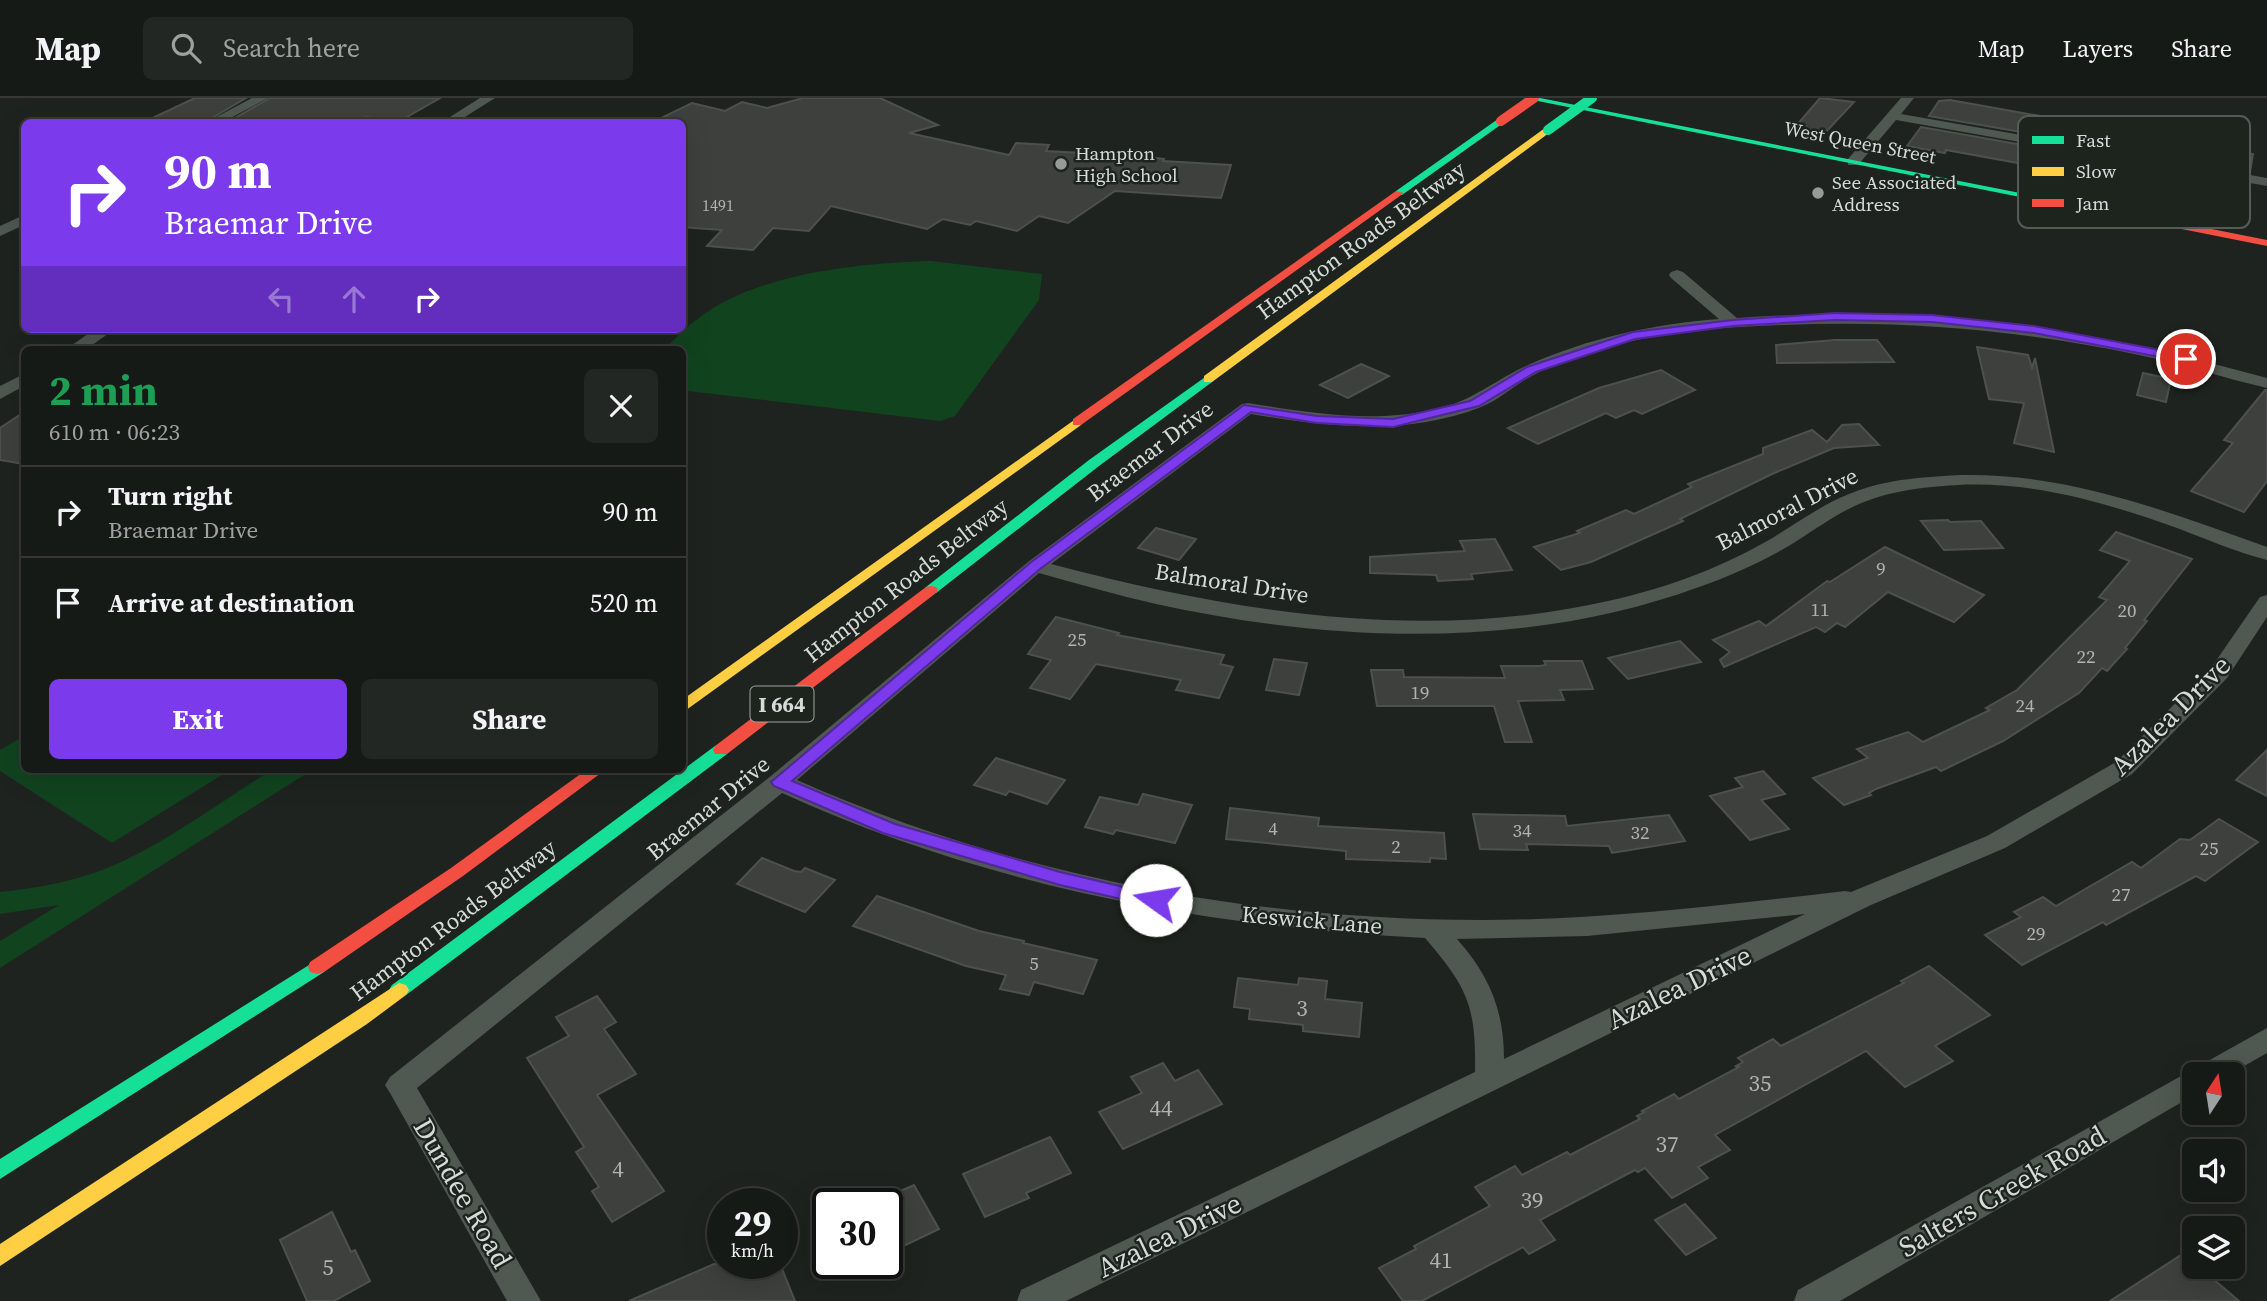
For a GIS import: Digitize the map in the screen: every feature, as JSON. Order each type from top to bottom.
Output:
[{"type":"main road","name":"West Queen Street","points":[[1527,98],[2018,194]]},
{"type":"main road","name":"Hampton Roads Beltway","points":[[686,705],[1031,454],[1534,98]]},
{"type":"main road","name":"Hampton Roads Beltway","points":[[0,1256],[360,1019],[803,689],[1094,463],[1592,98]]},
{"type":"main road","name":"West Queen Street","points":[[2190,228],[2267,243]]},
{"type":"main road","name":"Hampton Roads Beltway","points":[[0,1170],[323,963],[457,872],[593,773]]},
{"type":"street","points":[[220,119],[262,98]]},
{"type":"street","points":[[454,119],[489,98]]},
{"type":"street","points":[[1853,162],[1908,98]]},
{"type":"street","points":[[1892,116],[2018,138]]},
{"type":"street","points":[[1677,275],[1733,323]]},
{"type":"street","name":"Braemar Drive","points":[[400,1085],[780,782],[1035,566],[1248,408],[1317,420],[1393,423],[1474,403],[1531,370],[1633,335],[1733,323],[1835,316],[1932,318],[2034,330],[2186,359],[2267,383]]},
{"type":"street","points":[[79,346],[101,333]]},
{"type":"street","points":[[0,394],[21,381]]},
{"type":"street","name":"Balmoral Drive","points":[[1035,566],[1171,601],[1312,621],[1434,627],[1520,622],[1588,612],[1682,586],[1752,557],[1854,499],[1892,487],[1947,478],[2020,480],[2082,492],[2134,507],[2267,554]]},
{"type":"street","name":"Azalea Drive","points":[[1033,1301],[1862,898],[1996,842],[2124,768],[2219,673],[2267,601]]},
{"type":"street","name":"Keswick Lane","points":[[780,782],[889,829],[1060,878],[1156,900],[1300,921],[1432,929],[1503,929],[1636,923],[1862,898]]},
{"type":"street","points":[[1432,929],[1473,976],[1482,993],[1490,1028],[1490,1079]]},
{"type":"street","points":[[2227,1062],[2267,1039]]},
{"type":"street","name":"Dundee Road","points":[[400,1085],[525,1301]]},
{"type":"street","name":"Salters Creek Road","points":[[1810,1301],[2182,1088]]},
{"type":"green space","points":[[931,261],[1042,274],[1039,300],[955,416],[940,421],[686,390],[686,346],[667,346],[681,333],[686,333],[686,328],[699,318],[750,290],[779,281],[810,273],[873,264]]},
{"type":"green space","points":[[21,738],[21,773],[225,773],[112,843],[0,771],[0,750]]},
{"type":"green space","points":[[267,773],[307,773],[0,968],[0,941],[59,905],[0,914],[0,892],[92,874],[126,860],[169,836]]},
{"type":"building","points":[[195,98],[246,98],[210,119],[150,119]]},
{"type":"building","points":[[270,98],[440,98],[403,119],[233,119]]},
{"type":"building","name":"Hampton High School","points":[[803,98],[880,98],[938,125],[909,133],[1009,155],[1016,143],[1049,145],[1046,151],[1142,156],[1164,159],[1163,161],[1231,165],[1221,198],[1115,191],[1068,223],[1039,216],[1017,231],[976,221],[970,225],[943,219],[927,229],[831,206],[809,231],[773,228],[753,250],[707,246],[722,230],[686,227],[686,119],[659,119],[692,103],[725,111],[742,102],[767,108]]},
{"type":"building","points":[[1820,98],[1854,102],[1826,132],[1822,131],[1816,138],[1790,133]]},
{"type":"building","points":[[1950,100],[2040,116],[2018,116],[2018,132],[1929,116],[1939,101]]},
{"type":"building","points":[[1921,127],[2018,144],[2018,163],[1946,150],[1945,153],[1907,146]]},
{"type":"building","points":[[1877,340],[1894,362],[1777,363],[1776,345]]},
{"type":"building","points":[[1977,347],[2028,355],[2032,368],[2035,358],[2054,452],[2014,443],[2024,403],[1989,399]]},
{"type":"building","points":[[1361,364],[1389,376],[1348,398],[1320,385]]},
{"type":"building","points":[[1661,370],[1695,390],[1642,414],[1634,410],[1616,418],[1606,413],[1538,444],[1508,428],[1599,388]]},
{"type":"building","points":[[2143,373],[2171,379],[2166,402],[2137,395]]},
{"type":"building","points":[[2265,390],[2267,481],[2244,512],[2191,491],[2233,443],[2224,440]]},
{"type":"building","points":[[21,414],[21,464],[0,460],[0,428]]},
{"type":"building","points":[[1859,424],[1879,445],[1834,448],[1772,474],[1680,519],[1683,521],[1591,562],[1561,570],[1534,547],[1580,533],[1577,531],[1626,510],[1634,514],[1692,487],[1688,484],[1763,454],[1763,448],[1812,430],[1827,442],[1842,425]]},
{"type":"building","points":[[1921,521],[1981,521],[2003,548],[1944,550]]},
{"type":"building","points":[[1156,528],[1196,539],[1179,560],[1138,548]]},
{"type":"building","points":[[2116,532],[2192,559],[2144,620],[2147,621],[2125,648],[2127,649],[2107,671],[2102,668],[2079,693],[2003,741],[1941,771],[1936,767],[1876,789],[1869,793],[1871,795],[1844,805],[1813,778],[1868,758],[1857,749],[1908,732],[1923,742],[1990,710],[1986,708],[2017,690],[2107,600],[2099,597],[2130,561],[2100,550]]},
{"type":"building","points":[[1495,539],[1512,570],[1471,574],[1473,579],[1438,581],[1436,575],[1370,573],[1370,557],[1465,551],[1460,541]]},
{"type":"building","points":[[1885,547],[1984,595],[1954,622],[1888,592],[1845,627],[1837,623],[1825,632],[1816,627],[1724,667],[1720,660],[1730,652],[1713,640],[1759,621],[1766,626],[1827,581],[1830,582]]},
{"type":"building","points":[[1056,617],[1119,633],[1117,635],[1224,655],[1220,664],[1233,667],[1219,698],[1176,690],[1181,680],[1096,664],[1070,699],[1030,688],[1051,660],[1028,654]]},
{"type":"building","points":[[1680,641],[1701,662],[1628,679],[1608,658]]},
{"type":"building","points":[[1274,659],[1307,663],[1299,695],[1266,690]]},
{"type":"building","points":[[1544,661],[1582,661],[1593,689],[1560,690],[1564,700],[1518,701],[1532,742],[1505,742],[1494,706],[1377,706],[1371,670],[1403,670],[1404,677],[1505,678],[1501,666],[1540,666],[1546,665]]},
{"type":"building","points":[[2267,750],[2267,796],[2236,780]]},
{"type":"building","points":[[996,758],[1065,780],[1047,804],[1009,791],[1006,795],[974,785]]},
{"type":"building","points":[[1763,771],[1785,794],[1761,800],[1789,829],[1750,840],[1710,796],[1743,787],[1735,778]]},
{"type":"building","points":[[1143,794],[1192,805],[1175,843],[1116,830],[1113,834],[1085,827],[1100,797],[1138,805]]},
{"type":"building","points":[[1230,808],[1319,818],[1318,826],[1444,833],[1446,859],[1430,858],[1430,862],[1346,859],[1346,851],[1226,839]]},
{"type":"building","points":[[1473,814],[1565,816],[1567,826],[1669,815],[1685,841],[1612,853],[1609,846],[1526,844],[1528,850],[1480,849]]},
{"type":"building","points":[[2219,819],[2258,842],[2205,881],[2196,876],[2106,925],[2103,922],[2022,965],[1985,935],[2021,917],[2014,912],[2043,897],[2056,906],[2132,862],[2141,868],[2180,839],[2190,840]]},
{"type":"building","points":[[762,858],[794,871],[801,872],[805,868],[835,880],[805,912],[737,884]]},
{"type":"building","points":[[877,896],[979,931],[1097,960],[1083,994],[1034,982],[1029,995],[1000,989],[1006,975],[966,966],[853,926]]},
{"type":"building","points":[[1929,966],[1990,1015],[1935,1046],[1953,1061],[1905,1087],[1866,1051],[1715,1135],[1730,1150],[1698,1167],[1708,1178],[1672,1198],[1645,1168],[1638,1172],[1635,1170],[1540,1220],[1555,1240],[1529,1254],[1523,1247],[1422,1301],[1403,1301],[1379,1268],[1416,1249],[1414,1246],[1490,1206],[1475,1187],[1515,1166],[1522,1175],[1567,1152],[1570,1155],[1640,1119],[1637,1116],[1644,1112],[1642,1111],[1674,1094],[1679,1099],[1739,1067],[1736,1066],[1743,1062],[1738,1058],[1773,1039],[1781,1046],[1904,983],[1901,981]]},
{"type":"building","points":[[1238,978],[1298,985],[1299,978],[1327,981],[1325,999],[1362,1003],[1359,1037],[1303,1031],[1303,1025],[1249,1019],[1250,1009],[1234,1007]]},
{"type":"building","points":[[597,996],[616,1022],[604,1029],[636,1074],[597,1095],[664,1191],[612,1222],[592,1191],[599,1187],[576,1152],[584,1147],[527,1058],[569,1036],[556,1017]]},
{"type":"building","points":[[1163,1063],[1175,1081],[1198,1070],[1222,1104],[1123,1149],[1099,1112],[1142,1093],[1131,1077]]},
{"type":"building","points":[[1050,1137],[1071,1173],[1026,1193],[1029,1198],[985,1217],[963,1174]]},
{"type":"building","points":[[914,1185],[939,1229],[903,1246],[903,1190]]},
{"type":"building","points":[[1685,1204],[1716,1238],[1686,1255],[1655,1220]]},
{"type":"building","points":[[332,1212],[351,1252],[355,1250],[370,1281],[334,1301],[307,1301],[280,1240]]},
{"type":"building","points":[[2182,1254],[2182,1279],[2213,1279],[2239,1301],[2110,1301]]},
{"type":"building","points":[[707,1267],[707,1279],[786,1279],[795,1301],[629,1301]]},
{"type":"traffic: fast","points":[[1527,98],[2018,194]]},
{"type":"traffic: fast","points":[[1548,130],[1592,98]]},
{"type":"traffic: fast","points":[[1399,193],[1501,121]]},
{"type":"traffic: fast","points":[[931,590],[1094,463],[1208,379]]},
{"type":"traffic: fast","points":[[399,990],[721,750]]},
{"type":"traffic: fast","points":[[0,1170],[317,967]]},
{"type":"traffic: slow","points":[[1208,379],[1548,130]]},
{"type":"traffic: slow","points":[[686,705],[1077,422]]},
{"type":"traffic: slow","points":[[0,1256],[360,1019],[399,990]]},
{"type":"traffic: jam","points":[[1501,121],[1534,98]]},
{"type":"traffic: jam","points":[[1077,422],[1399,193]]},
{"type":"traffic: jam","points":[[2191,228],[2267,243]]},
{"type":"traffic: jam","points":[[721,750],[931,590]]},
{"type":"traffic: jam","points":[[317,967],[457,872],[593,773]]},
{"type":"place","name":"Hampton High School","points":[[1061,164]]},
{"type":"place","name":"See Associated Address","points":[[1818,193]]},
{"type":"route","points":[[1156,900],[1060,878],[889,829],[780,782],[1035,566],[1248,408],[1317,420],[1393,423],[1474,403],[1531,370],[1633,335],[1733,323],[1835,316],[1932,318],[2034,330],[2186,359]]}]
